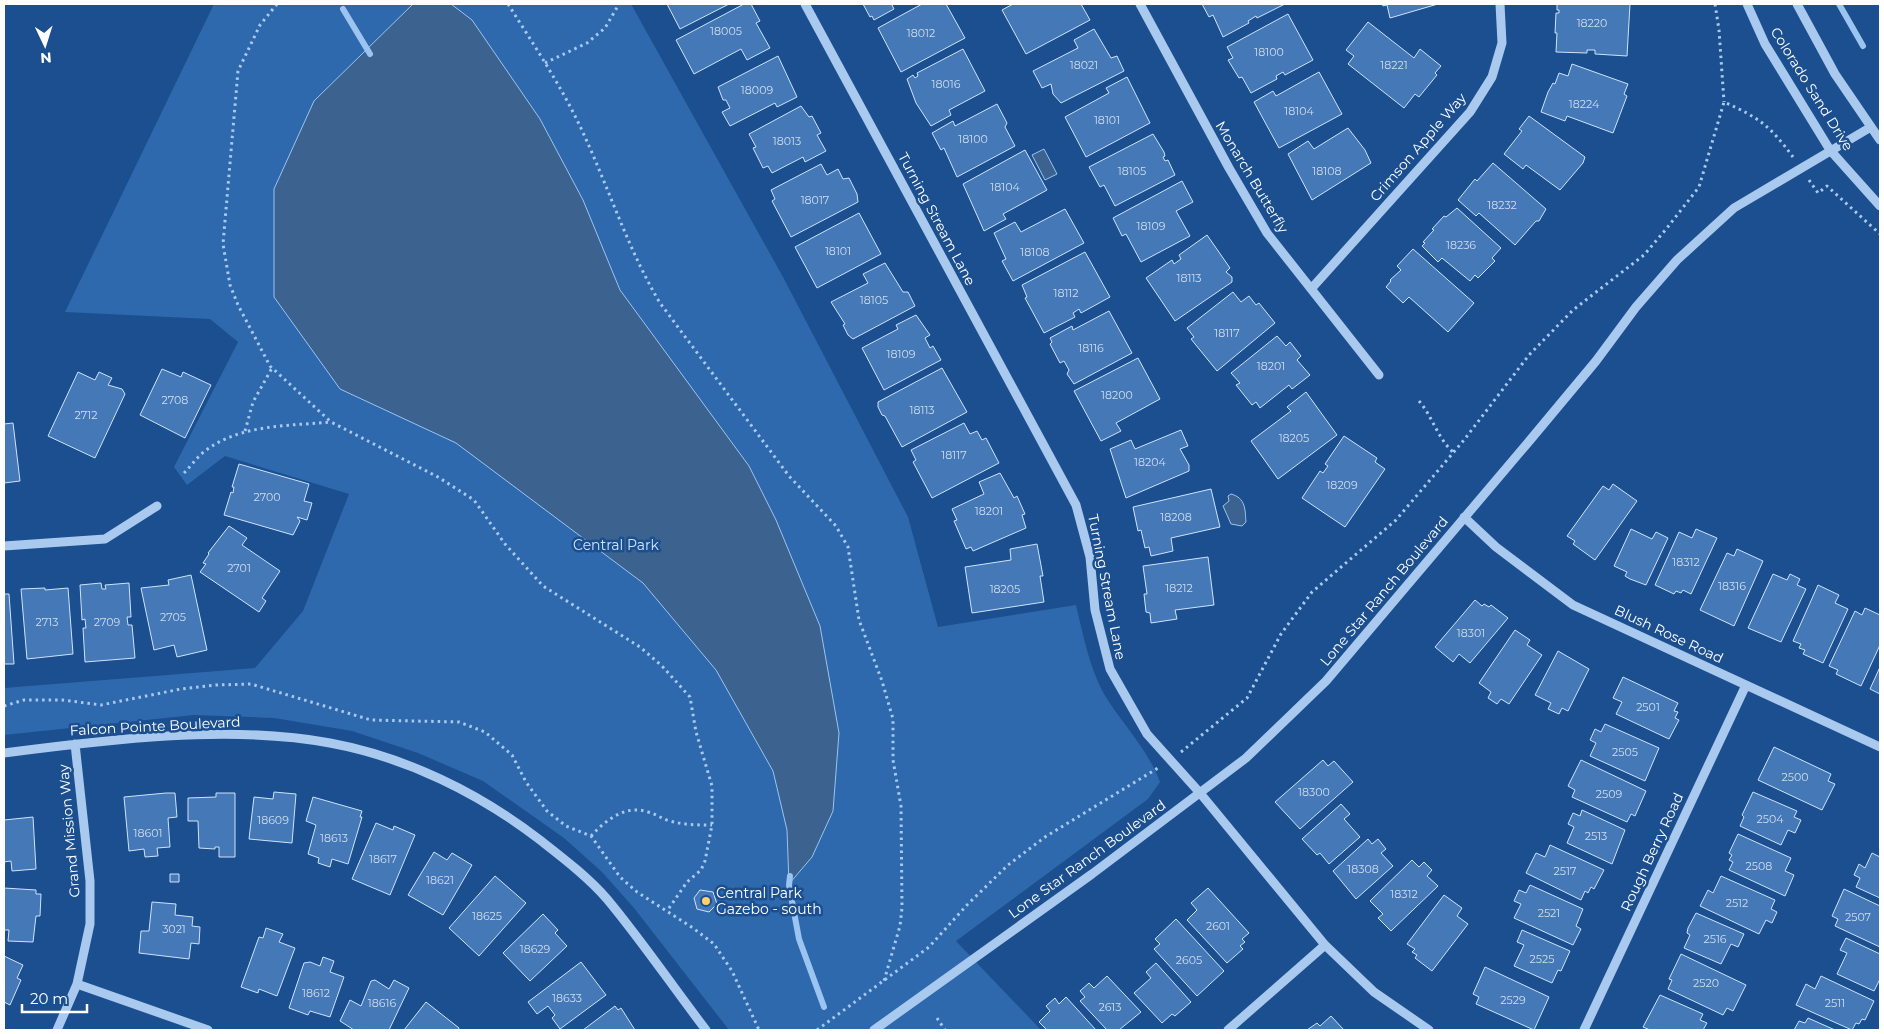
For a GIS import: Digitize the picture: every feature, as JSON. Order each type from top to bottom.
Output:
[{"type":"street","name":"Turning Stream Lane","points":[[805,4],[1076,505],[1090,557],[1095,610],[1110,669],[1146,734],[1200,793],[1325,945],[1374,992],[1429,1030]]},
{"type":"street","name":"Monarch Butterfly","points":[[1140,4],[1229,168],[1267,233],[1380,375]]},
{"type":"street","name":"Crimson Apple Way","points":[[1311,289],[1470,112],[1492,77],[1502,43],[1500,4]]},
{"type":"street","name":"Colorado Sand Drive","points":[[1747,4],[1765,44],[1830,150],[1880,206]]},
{"type":"street","name":"Colorado Sand Drive","points":[[1797,4],[1835,74],[1880,140]]},
{"type":"street","name":"Lone Star Ranch Boulevard","points":[[874,1030],[1092,874],[1246,758],[1326,680],[1596,361],[1636,307],[1677,260],[1734,208],[1871,127]]},
{"type":"street","points":[[4,546],[104,539],[157,506]]},
{"type":"street","name":"Blush Rose Road","points":[[1464,517],[1496,546],[1573,605],[1880,746]]},
{"type":"street","name":"Rough Berry Road","points":[[1584,1030],[1746,685]]},
{"type":"street","name":"Falcon Pointe Boulevard","points":[[4,753],[75,744],[215,734],[276,736],[330,743],[388,759],[455,785],[514,820],[568,862],[606,898],[706,1030]]},
{"type":"street","name":"Grand Mission Way","points":[[58,1030],[77,984],[90,924],[90,882],[75,744]]},
{"type":"street","points":[[1228,1030],[1325,945]]},
{"type":"street","points":[[77,984],[208,1030]]},
{"type":"path","points":[[277,4],[260,26],[238,71],[223,244],[230,285],[238,305],[272,368],[331,422],[438,477],[474,500],[516,559],[543,586],[640,647],[662,666],[690,697],[696,732],[712,786],[712,825],[705,861],[701,870],[687,882],[667,911]]},
{"type":"path","points":[[508,4],[546,63],[577,120],[642,273],[660,303],[789,476],[836,526],[848,546],[859,620],[882,681],[893,719],[893,760],[901,806],[902,908],[900,926],[884,980]]},
{"type":"path","points":[[546,63],[586,43],[605,28],[619,4]]},
{"type":"path","points":[[1185,748],[1247,698],[1281,634],[1312,592],[1396,520],[1454,453],[1529,355],[1573,310],[1644,255],[1699,187],[1724,102],[1715,4]]},
{"type":"path","points":[[1724,102],[1747,112],[1772,129],[1782,142]]},
{"type":"path","points":[[1818,193],[1827,186],[1880,234]]},
{"type":"path","points":[[245,431],[252,402],[272,368]]},
{"type":"path","points":[[1419,401],[1433,419],[1444,444],[1454,453]]},
{"type":"path","points":[[184,473],[204,452],[223,439],[245,431],[331,422]]},
{"type":"path","points":[[817,1030],[929,947],[967,905],[1008,865],[1045,837],[1151,772]]},
{"type":"path","points":[[591,836],[605,821],[620,814],[636,810],[647,811],[668,821],[690,825],[712,825]]},
{"type":"path","points":[[937,1018],[945,1030]]},
{"type":"green space","name":"Central Park","points":[[214,4],[631,4],[783,277],[908,517],[938,627],[1076,605],[1087,650],[1099,684],[1111,705],[1149,759],[1160,782],[1148,799],[956,941],[1041,1030],[729,1030],[634,908],[602,872],[564,838],[483,781],[418,753],[352,731],[274,718],[194,715],[4,735],[4,688],[255,668],[303,611],[349,494],[225,456],[187,485],[174,467],[238,342],[210,319],[65,312]]},
{"type":"shaded area","points":[[413,4],[451,4],[472,20],[540,119],[583,200],[620,290],[749,466],[776,520],[820,626],[839,733],[833,811],[812,857],[789,884],[787,830],[773,771],[716,670],[643,583],[456,443],[340,389],[274,297],[274,189],[314,101]]},
{"type":"shaded area","points":[[1044,149],[1057,174],[1045,180],[1032,155]]},
{"type":"shaded area","points":[[1231,494],[1240,498],[1244,505],[1246,522],[1242,526],[1231,524],[1223,506],[1229,501],[1228,496]]},
{"type":"building","points":[[667,4],[729,4],[680,29]]},
{"type":"building","points":[[744,4],[751,4],[760,21],[756,23],[770,48],[747,60],[741,49],[694,74],[676,40]]},
{"type":"building","points":[[863,4],[895,4],[892,5],[894,9],[874,20],[872,16],[870,17]]},
{"type":"building","points":[[922,4],[946,4],[965,38],[901,72],[878,28]]},
{"type":"building","points":[[1013,4],[1081,4],[1090,20],[1026,54],[1002,10]]},
{"type":"building","points":[[1202,4],[1285,4],[1257,18],[1256,16],[1248,21],[1249,23],[1223,37],[1213,15],[1209,17]]},
{"type":"building","points":[[1382,4],[1438,4],[1390,18],[1387,5],[1383,6]]},
{"type":"building","points":[[1557,4],[1630,4],[1627,56],[1595,54],[1595,50],[1587,50],[1587,53],[1556,52],[1556,13],[1559,13]]},
{"type":"building","points":[[1288,14],[1313,60],[1285,75],[1283,72],[1276,76],[1277,79],[1251,93],[1242,77],[1239,78],[1228,60],[1233,58],[1227,47]]},
{"type":"building","points":[[1368,22],[1414,58],[1420,49],[1441,66],[1435,73],[1437,75],[1419,97],[1415,94],[1404,108],[1348,64],[1354,56],[1346,50]]},
{"type":"building","points":[[1094,29],[1111,58],[1117,56],[1124,71],[1061,103],[1053,94],[1051,84],[1042,88],[1033,71],[1078,48],[1074,40]]},
{"type":"building","points":[[963,49],[985,91],[949,110],[951,115],[931,126],[916,103],[907,79],[913,75],[915,78],[918,76],[917,73]]},
{"type":"building","points":[[778,56],[797,97],[777,107],[775,103],[730,126],[722,112],[730,108],[726,100],[723,100],[718,87]]},
{"type":"building","points":[[1572,64],[1628,84],[1624,94],[1627,96],[1613,133],[1567,116],[1565,121],[1541,112],[1548,92],[1553,83],[1555,84],[1559,73],[1568,76]]},
{"type":"building","points":[[1319,72],[1342,114],[1279,148],[1254,102],[1273,91],[1276,96]]},
{"type":"building","points":[[1127,77],[1150,123],[1086,157],[1065,117],[1109,93],[1106,88]]},
{"type":"building","points":[[997,104],[1007,123],[1005,127],[1015,146],[957,177],[944,148],[941,150],[932,133],[953,121],[955,126]]},
{"type":"building","points":[[801,106],[809,117],[812,116],[821,133],[817,135],[826,151],[805,162],[803,157],[772,173],[768,166],[763,168],[753,148],[756,147],[749,134]]},
{"type":"building","points":[[1529,116],[1585,157],[1583,163],[1560,190],[1526,165],[1523,169],[1504,154],[1522,131],[1519,129]]},
{"type":"building","points":[[1348,128],[1365,150],[1371,163],[1312,200],[1288,154],[1308,141],[1314,149]]},
{"type":"building","points":[[1153,134],[1164,152],[1165,156],[1163,157],[1165,161],[1168,160],[1175,175],[1115,206],[1104,185],[1100,187],[1089,167]]},
{"type":"building","points":[[1025,150],[1047,190],[1003,214],[1006,219],[984,231],[963,184]]},
{"type":"building","points":[[1493,163],[1546,209],[1539,221],[1536,221],[1515,245],[1479,213],[1476,216],[1458,200],[1475,179],[1477,181]]},
{"type":"building","points":[[821,164],[827,175],[838,169],[843,179],[849,178],[857,194],[858,202],[791,237],[772,201],[775,199],[771,190]]},
{"type":"building","points":[[1182,181],[1193,202],[1176,211],[1190,236],[1141,262],[1126,234],[1122,236],[1113,218]]},
{"type":"building","points":[[1457,208],[1501,248],[1492,258],[1495,261],[1478,278],[1475,275],[1470,281],[1442,258],[1438,262],[1422,246],[1425,243],[1423,242],[1434,230],[1432,229],[1444,216],[1446,217]]},
{"type":"building","points":[[1065,209],[1084,243],[1013,281],[1002,261],[1006,259],[994,233],[1015,222],[1021,232]]},
{"type":"building","points":[[859,213],[881,254],[817,288],[795,247]]},
{"type":"building","points":[[1207,235],[1230,268],[1226,272],[1232,277],[1232,282],[1175,321],[1146,278],[1172,260],[1174,264],[1181,259],[1179,255]]},
{"type":"building","points":[[1413,249],[1474,303],[1448,332],[1409,297],[1403,303],[1386,287],[1390,280],[1401,270],[1397,266]]},
{"type":"building","points":[[1085,252],[1110,297],[1081,313],[1079,309],[1073,313],[1075,317],[1044,333],[1025,298],[1027,297],[1022,285]]},
{"type":"building","points":[[885,263],[903,292],[908,292],[915,306],[853,339],[848,335],[843,325],[845,324],[831,302],[868,283],[863,274]]},
{"type":"building","points":[[1233,292],[1241,302],[1249,296],[1256,305],[1259,303],[1275,323],[1217,371],[1191,339],[1194,337],[1187,328]]},
{"type":"building","points":[[1109,311],[1132,353],[1074,384],[1067,374],[1069,370],[1064,361],[1060,363],[1050,344],[1052,342],[1050,338],[1072,326],[1073,330]]},
{"type":"building","points":[[916,315],[930,335],[925,338],[930,348],[933,346],[941,360],[884,390],[862,348],[898,329],[896,325]]},
{"type":"building","points":[[1277,336],[1286,346],[1290,342],[1301,356],[1297,360],[1310,375],[1292,389],[1289,385],[1260,408],[1256,402],[1252,405],[1236,385],[1240,383],[1231,373]]},
{"type":"building","points":[[1138,358],[1160,399],[1116,423],[1121,431],[1101,441],[1074,391]]},
{"type":"building","points":[[942,368],[967,412],[902,447],[885,416],[882,415],[878,402]]},
{"type":"building","points":[[162,369],[181,377],[183,372],[211,385],[185,438],[140,415]]},
{"type":"building","points":[[78,372],[95,380],[99,372],[112,378],[108,385],[122,389],[125,394],[95,458],[48,436]]},
{"type":"building","points":[[1306,392],[1337,435],[1278,479],[1251,441],[1291,411],[1287,407]]},
{"type":"building","points":[[13,423],[20,481],[4,483],[4,424]]},
{"type":"building","points":[[964,423],[970,434],[977,431],[982,440],[986,438],[999,463],[932,498],[913,462],[916,460],[911,450]]},
{"type":"building","points":[[1181,430],[1188,446],[1180,449],[1189,465],[1189,471],[1126,498],[1110,449],[1131,440],[1135,449]]},
{"type":"building","points":[[1344,436],[1377,458],[1375,462],[1385,469],[1345,527],[1302,498],[1320,471],[1323,473],[1328,466],[1325,464]]},
{"type":"building","points":[[239,464],[309,484],[304,501],[312,503],[307,520],[297,517],[300,521],[293,535],[224,515],[231,492],[233,493],[234,487],[232,487]]},
{"type":"building","points":[[1000,473],[1014,498],[1017,496],[1025,514],[1022,515],[1026,528],[973,551],[971,547],[966,549],[954,521],[957,520],[952,509],[984,494],[979,482]]},
{"type":"building","points":[[1613,484],[1637,501],[1595,560],[1573,544],[1575,541],[1567,536],[1603,486],[1609,490]]},
{"type":"building","points":[[1211,489],[1220,527],[1171,538],[1173,551],[1151,556],[1149,547],[1145,548],[1141,530],[1138,531],[1133,507]]},
{"type":"building","points":[[229,526],[247,538],[242,545],[280,571],[262,598],[266,601],[259,612],[200,572],[206,564],[203,563],[208,553]]},
{"type":"building","points":[[1631,529],[1652,539],[1656,532],[1668,538],[1646,585],[1630,579],[1625,576],[1627,572],[1614,566]]},
{"type":"building","points":[[1696,529],[1717,538],[1691,594],[1683,590],[1681,593],[1676,591],[1674,594],[1655,585],[1679,532],[1692,538]]},
{"type":"building","points":[[1037,544],[1043,576],[1040,576],[1044,602],[972,613],[965,567],[1011,560],[1010,549]]},
{"type":"building","points":[[1737,549],[1763,561],[1734,626],[1700,610],[1727,553],[1734,556]]},
{"type":"building","points":[[1208,557],[1214,605],[1175,610],[1177,619],[1151,623],[1150,613],[1146,612],[1144,594],[1147,594],[1143,566]]},
{"type":"building","points":[[1773,574],[1787,580],[1790,574],[1800,579],[1797,585],[1806,589],[1781,642],[1748,628]]},
{"type":"building","points":[[191,575],[207,650],[177,657],[174,645],[154,650],[141,588],[169,585],[168,580]]},
{"type":"building","points":[[101,583],[102,589],[106,589],[105,585],[129,583],[131,617],[127,617],[128,625],[132,625],[135,658],[85,662],[83,628],[86,628],[85,619],[82,620],[80,585]]},
{"type":"building","points":[[1818,585],[1839,595],[1835,603],[1848,609],[1823,663],[1803,654],[1805,650],[1799,648],[1801,644],[1793,641]]},
{"type":"building","points":[[45,588],[45,590],[68,588],[73,654],[27,659],[21,589]]},
{"type":"building","points":[[4,594],[9,594],[14,664],[4,664]]},
{"type":"building","points":[[1475,600],[1482,606],[1484,604],[1489,607],[1491,605],[1508,618],[1470,663],[1459,654],[1453,662],[1435,647]]},
{"type":"building","points":[[1865,608],[1880,615],[1880,645],[1861,686],[1836,674],[1838,670],[1829,666],[1855,611],[1862,615]]},
{"type":"building","points":[[1515,630],[1530,640],[1527,645],[1542,655],[1509,704],[1501,699],[1497,704],[1488,698],[1491,692],[1479,683]]},
{"type":"building","points":[[1558,651],[1589,669],[1568,711],[1562,708],[1559,714],[1548,709],[1551,703],[1535,695]]},
{"type":"building","points":[[1880,667],[1880,694],[1870,689]]},
{"type":"building","points":[[1623,677],[1678,703],[1674,711],[1678,712],[1675,718],[1679,720],[1669,739],[1616,714],[1622,702],[1613,698]]},
{"type":"building","points":[[1605,724],[1659,748],[1645,781],[1590,756],[1596,743],[1590,740],[1595,729],[1601,732]]},
{"type":"building","points":[[1774,747],[1831,774],[1828,781],[1835,784],[1822,810],[1758,780]]},
{"type":"building","points":[[1323,760],[1328,766],[1334,761],[1353,782],[1300,829],[1275,802]]},
{"type":"building","points":[[1581,760],[1646,791],[1635,816],[1631,814],[1627,822],[1572,797],[1575,790],[1568,786]]},
{"type":"building","points":[[274,792],[296,794],[292,843],[249,839],[254,797],[273,799]]},
{"type":"building","points":[[1753,792],[1797,811],[1794,817],[1801,820],[1795,833],[1788,830],[1781,845],[1740,826],[1744,817],[1742,815]]},
{"type":"building","points":[[175,793],[177,817],[168,818],[170,847],[157,848],[158,856],[145,857],[144,849],[129,851],[124,797]]},
{"type":"building","points":[[216,793],[235,793],[235,857],[219,857],[219,847],[215,847],[215,849],[199,848],[198,821],[188,821],[188,798],[216,797]]},
{"type":"building","points":[[313,797],[362,811],[360,817],[362,817],[348,864],[332,859],[330,867],[318,863],[319,858],[308,854],[316,825],[306,821]]},
{"type":"building","points":[[1341,804],[1350,814],[1344,819],[1360,837],[1329,864],[1320,853],[1317,855],[1302,839]]},
{"type":"building","points":[[1582,810],[1625,830],[1612,864],[1567,843],[1574,827],[1568,824],[1573,813],[1580,816]]},
{"type":"building","points":[[33,817],[36,869],[12,871],[11,861],[4,862],[4,820]]},
{"type":"building","points":[[376,823],[393,830],[394,826],[415,835],[390,895],[352,879]]},
{"type":"building","points":[[1738,834],[1791,858],[1785,871],[1794,875],[1785,896],[1729,870],[1733,862],[1729,860],[1732,855],[1729,853]]},
{"type":"building","points":[[1368,839],[1372,844],[1378,839],[1386,849],[1381,853],[1393,866],[1356,899],[1333,871]]},
{"type":"building","points":[[1550,845],[1604,870],[1594,889],[1591,887],[1588,893],[1585,891],[1581,900],[1526,873],[1536,853],[1545,857]]},
{"type":"building","points":[[434,852],[447,860],[452,853],[472,865],[443,915],[408,895]]},
{"type":"building","points":[[1872,853],[1880,857],[1880,898],[1856,887],[1860,878],[1854,875],[1859,864],[1865,868]]},
{"type":"building","points":[[1412,860],[1419,867],[1424,862],[1432,870],[1427,876],[1438,886],[1391,931],[1378,918],[1383,914],[1370,901]]},
{"type":"building","points":[[170,874],[179,874],[179,882],[170,882]]},
{"type":"building","points":[[495,876],[526,903],[479,956],[449,928]]},
{"type":"building","points":[[1721,876],[1775,900],[1771,909],[1777,912],[1772,923],[1766,920],[1759,934],[1700,906],[1708,890],[1713,893]]},
{"type":"building","points":[[1530,885],[1583,909],[1576,926],[1581,929],[1573,945],[1514,918],[1521,904],[1514,901],[1519,890],[1526,893]]},
{"type":"building","points":[[4,888],[36,890],[36,894],[41,894],[40,916],[36,916],[33,942],[8,941],[9,930],[4,930]]},
{"type":"building","points":[[1208,888],[1249,933],[1242,939],[1245,942],[1240,946],[1243,949],[1227,963],[1187,920],[1197,910],[1191,903]]},
{"type":"building","points":[[1844,889],[1880,906],[1880,947],[1835,926],[1838,919],[1832,916]]},
{"type":"building","name":"Central Park Gazebo - south","points":[[700,890],[713,892],[717,904],[709,912],[697,909],[694,898]]},
{"type":"building","points":[[1444,895],[1462,908],[1457,916],[1468,924],[1432,971],[1415,958],[1417,955],[1412,952],[1415,949],[1407,944]]},
{"type":"building","points":[[152,902],[176,904],[175,915],[193,917],[192,926],[200,927],[199,944],[191,943],[189,959],[139,953],[141,931],[149,931]]},
{"type":"building","points":[[1696,913],[1744,934],[1738,947],[1731,944],[1721,964],[1684,948],[1690,935],[1687,933],[1688,928]]},
{"type":"building","points":[[543,914],[558,930],[555,933],[567,946],[530,981],[503,953]]},
{"type":"building","points":[[1176,919],[1224,971],[1197,996],[1154,949],[1160,944],[1155,939]]},
{"type":"building","points":[[266,928],[283,934],[279,942],[295,948],[277,996],[259,989],[258,993],[241,987],[259,937],[263,938]]},
{"type":"building","points":[[1522,930],[1570,951],[1561,971],[1558,970],[1552,983],[1514,966],[1524,945],[1517,942]]},
{"type":"building","points":[[1846,938],[1880,954],[1880,979],[1874,991],[1837,974],[1847,953],[1840,950]]},
{"type":"building","points":[[1681,954],[1746,985],[1733,1011],[1727,1008],[1723,1015],[1668,989],[1672,980],[1669,979]]},
{"type":"building","points":[[4,956],[23,965],[17,978],[21,980],[10,1005],[4,1002]]},
{"type":"building","points":[[323,957],[334,961],[330,972],[344,977],[330,1017],[310,1011],[308,1015],[289,1008],[304,963],[310,962],[320,966]]},
{"type":"building","points":[[581,962],[606,995],[560,1029],[552,1018],[555,1015],[548,1006],[537,1014],[528,1002]]},
{"type":"building","points":[[1156,963],[1191,1002],[1175,1016],[1172,1014],[1162,1023],[1134,993],[1151,978],[1146,972]]},
{"type":"building","points":[[1485,967],[1549,997],[1534,1030],[1476,1004],[1479,997],[1473,994]]},
{"type":"building","points":[[1107,976],[1141,1012],[1119,1030],[1107,1030],[1080,1001],[1085,997],[1080,991],[1089,983],[1094,988]]},
{"type":"building","points":[[1821,976],[1874,1001],[1865,1020],[1862,1019],[1859,1024],[1856,1023],[1852,1030],[1796,1005],[1806,984],[1815,989]]},
{"type":"building","points":[[375,980],[389,989],[394,980],[409,988],[389,1030],[354,1030],[340,1021],[350,1000],[361,1006],[371,981]]},
{"type":"building","points":[[1660,995],[1703,1014],[1700,1020],[1707,1023],[1703,1030],[1650,1030],[1643,1027]]},
{"type":"building","points":[[1066,997],[1096,1030],[1047,1030],[1039,1022],[1050,1011],[1046,1006],[1055,998],[1059,1004]]},
{"type":"building","points":[[426,1002],[459,1028],[458,1030],[404,1030]]},
{"type":"building","points":[[615,1006],[618,1010],[621,1008],[635,1030],[583,1030]]},
{"type":"building","points":[[1331,1016],[1344,1030],[1307,1030],[1317,1023],[1320,1026]]},
{"type":"building","points":[[1808,1018],[1835,1030],[1794,1030],[1799,1021],[1805,1023]]},
{"type":"waterway","points":[[1839,4],[1863,46]]},
{"type":"waterway","points":[[343,9],[370,54]]},
{"type":"waterway","points":[[790,876],[789,885],[799,939],[824,1007]]},
{"type":"place","name":"Central Park Gazebo - south","points":[[706,901]]}]
